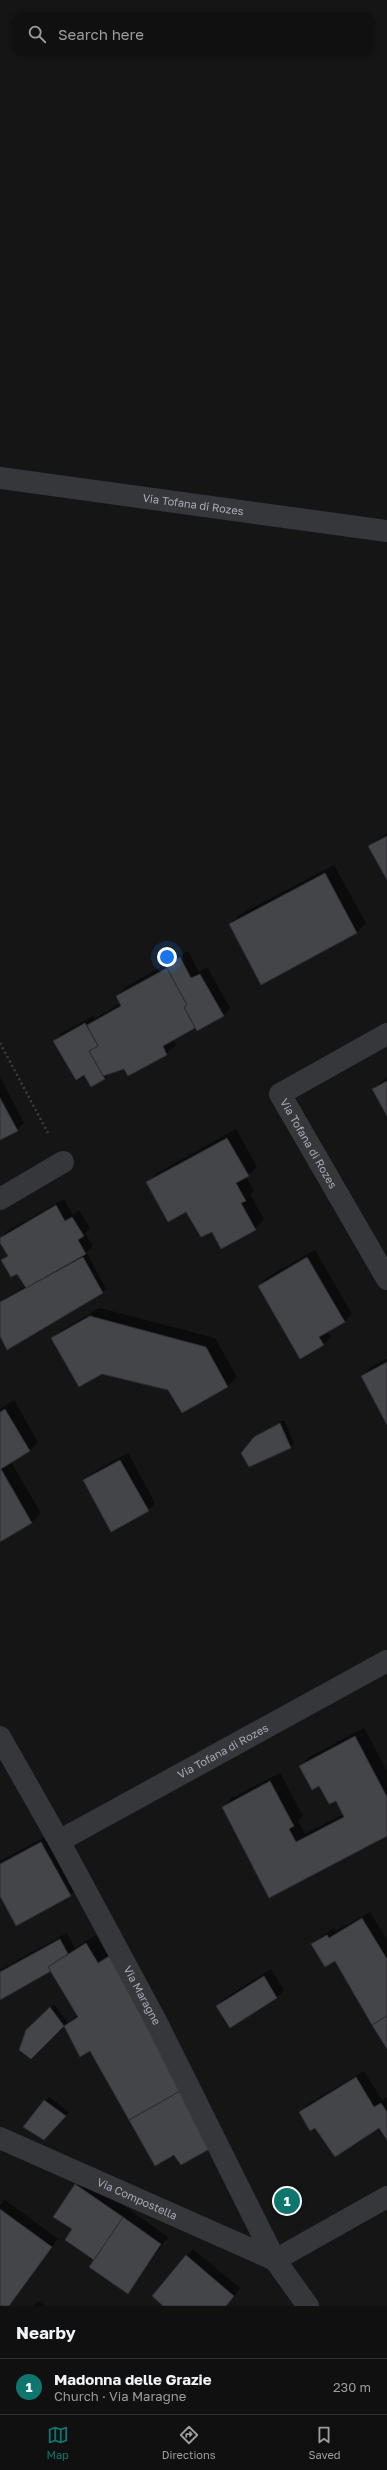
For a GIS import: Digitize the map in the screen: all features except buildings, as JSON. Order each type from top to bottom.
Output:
[{"type":"street","name":"Via Tofana di Rozes","points":[[0,478],[387,531]]},
{"type":"street","name":"Via Tofana di Rozes","points":[[387,1034],[280,1094],[387,1279]]},
{"type":"street","points":[[0,1199],[64,1162]]},
{"type":"street","name":"Via Tofana di Rozes","points":[[59,1841],[387,1661]]},
{"type":"street","name":"Via Maragne","points":[[0,1737],[59,1841],[156,2021],[275,2260],[308,2306]]},
{"type":"street","name":"Via Compostella","points":[[0,2138],[275,2260]]},
{"type":"street","points":[[275,2260],[387,2197]]},
{"type":"path","points":[[0,1043],[64,1162]]},
{"type":"place","name":"Madonna delle Grazie","points":[[287,2201]]}]
